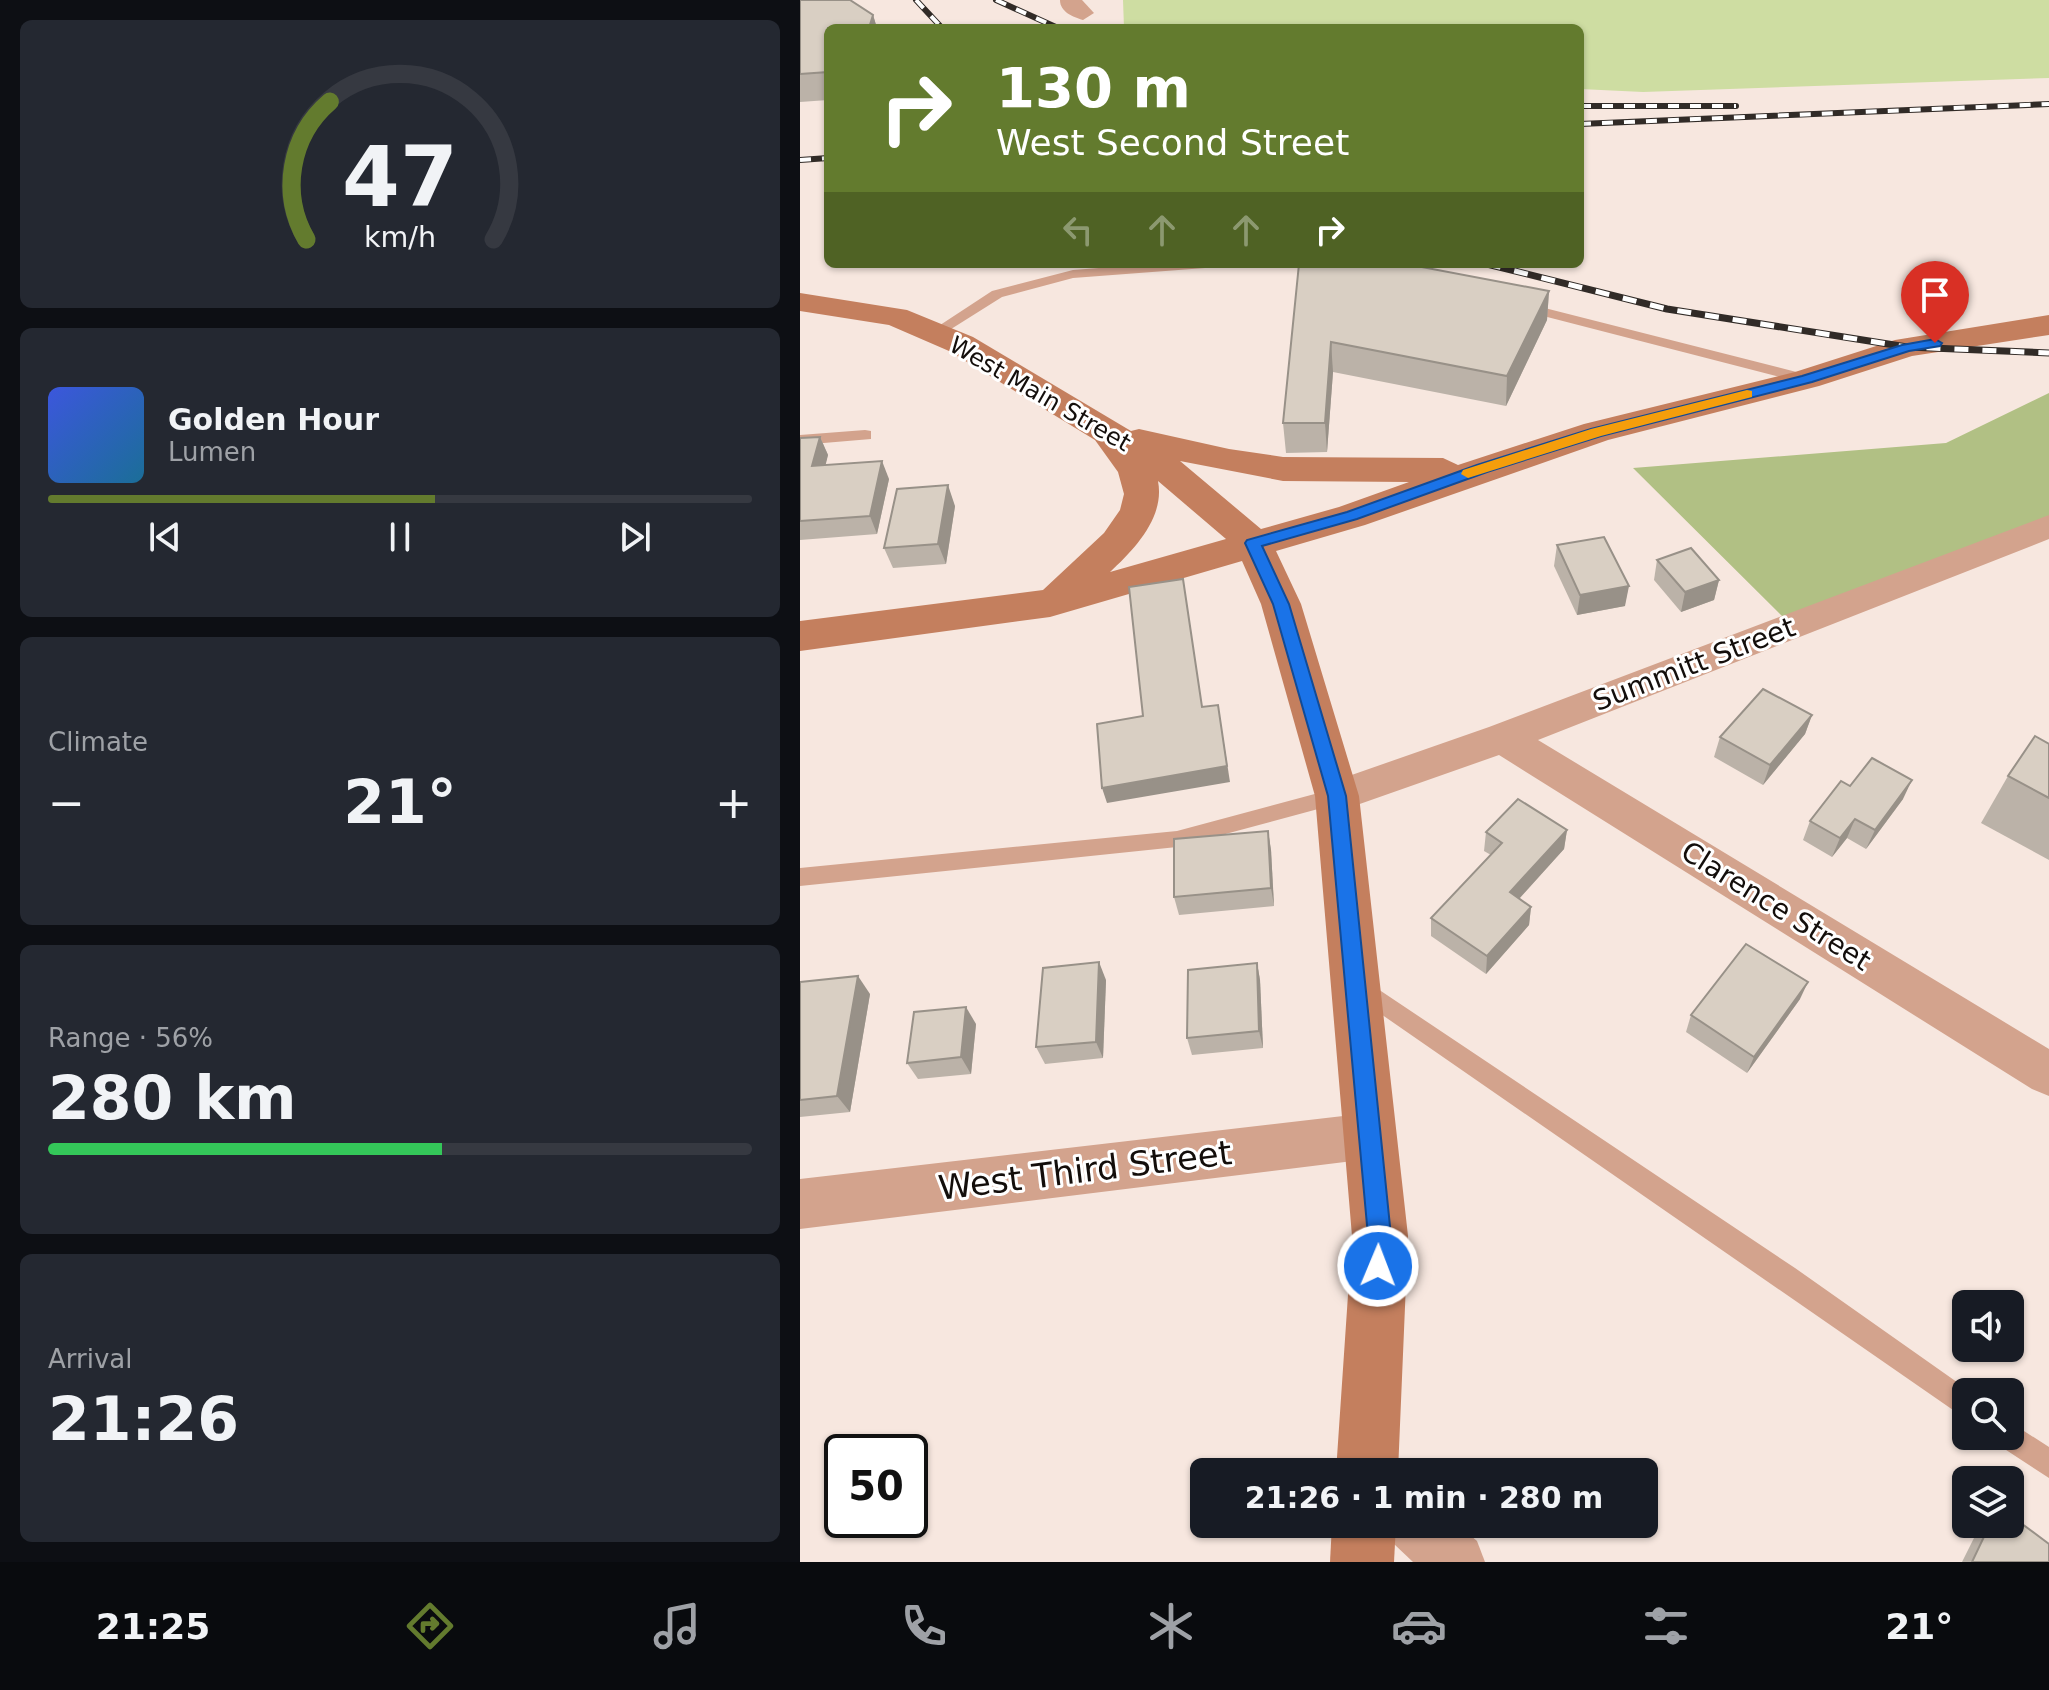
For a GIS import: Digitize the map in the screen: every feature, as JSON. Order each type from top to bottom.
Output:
[{"type":"main road","name":"West Main Street","points":[[800,302],[812,301],[896,317],[961,344],[1160,464],[1253,543]]},
{"type":"main road","points":[[800,636],[1050,603],[1352,516],[1596,432],[1807,379],[1907,347],[2049,325]]},
{"type":"main road","points":[[1106,431],[1232,462],[1283,469],[1351,472],[1482,469]]},
{"type":"main road","points":[[1050,603],[1109,551],[1130,528],[1143,500],[1139,476],[1106,431]]},
{"type":"main road","points":[[1253,543],[1281,604],[1337,796],[1380,1236],[1368,1458]]},
{"type":"main road","points":[[1362,1562],[1363,1538]]},
{"type":"street","name":"Summitt Street","points":[[1337,796],[1503,738],[2049,526]]},
{"type":"street","name":"Clarence Street","points":[[1503,738],[2049,1074]]},
{"type":"street","name":"West Third Street","points":[[800,1204],[1369,1136]]},
{"type":"street","points":[[1429,1538],[1456,1562]]},
{"type":"lane","points":[[935,333],[997,294],[1073,274],[1152,268]]},
{"type":"lane","points":[[1511,303],[1807,379]]},
{"type":"lane","points":[[800,440],[865,435]]},
{"type":"lane","points":[[800,877],[1177,839],[1337,796]]},
{"type":"lane","points":[[1355,983],[1786,1277],[1952,1395]]},
{"type":"lane","points":[[2024,1446],[2049,1464]]},
{"type":"green space","points":[[1123,0],[2049,0],[2049,78],[1643,92],[1584,89],[1584,24],[1124,24]]},
{"type":"green space","points":[[2049,393],[2049,526],[1792,626],[1633,468],[1946,443]]},
{"type":"building","points":[[800,0],[850,0],[873,15],[870,24],[824,24],[824,72],[800,74]]},
{"type":"building","points":[[1299,268],[1427,268],[1549,291],[1507,376],[1331,342],[1325,423],[1283,423]]},
{"type":"building","points":[[820,437],[812,466],[882,461],[870,516],[800,521],[800,438]]},
{"type":"building","points":[[948,485],[938,544],[884,548],[897,489]]},
{"type":"building","points":[[1604,537],[1629,586],[1580,595],[1557,545]]},
{"type":"building","points":[[1691,548],[1719,580],[1685,592],[1657,560]]},
{"type":"building","points":[[1183,579],[1202,707],[1218,705],[1227,766],[1102,788],[1097,724],[1143,716],[1129,587]]},
{"type":"building","points":[[1763,689],[1812,715],[1770,765],[1720,737]]},
{"type":"building","points":[[2035,736],[2049,744],[2049,798],[2008,776]]},
{"type":"building","points":[[1872,758],[1912,780],[1875,830],[1855,819],[1840,838],[1810,821],[1841,781],[1850,786]]},
{"type":"building","points":[[1518,799],[1567,830],[1510,892],[1531,907],[1487,956],[1431,918],[1502,843],[1486,832]]},
{"type":"building","points":[[1268,831],[1271,888],[1174,897],[1174,839]]},
{"type":"building","points":[[1746,944],[1808,982],[1754,1057],[1691,1015]]},
{"type":"building","points":[[1099,962],[1096,1042],[1036,1047],[1043,968]]},
{"type":"building","points":[[1257,963],[1259,1031],[1187,1038],[1188,970]]},
{"type":"building","points":[[858,976],[837,1096],[800,1100],[800,982]]},
{"type":"building","points":[[966,1007],[961,1057],[907,1063],[914,1012]]},
{"type":"building","points":[[2024,1525],[2049,1544],[2049,1562],[1972,1562],[1983,1538],[2024,1538]]},
{"type":"railway","points":[[916,0],[938,24]]},
{"type":"railway","points":[[996,0],[1049,24]]},
{"type":"railway","points":[[1584,124],[2049,104]]},
{"type":"railway","points":[[1584,106],[1736,106]]},
{"type":"railway","points":[[800,160],[824,158]]},
{"type":"railway","points":[[1503,268],[1667,309],[1907,347],[2049,353]]},
{"type":"slow traffic","points":[[1468,474],[1596,432],[1747,394]]},
{"type":"route","points":[[1378,1266],[1380,1236],[1337,796],[1281,604],[1253,543],[1352,516],[1596,432],[1807,379],[1907,347],[1935,343]]}]
